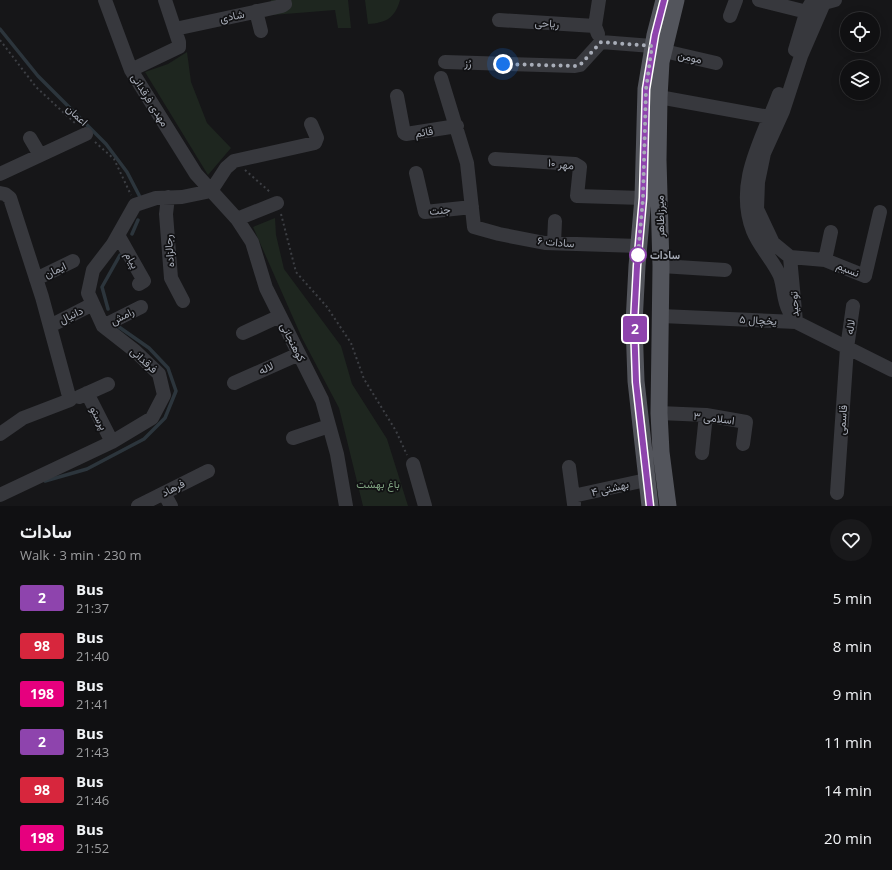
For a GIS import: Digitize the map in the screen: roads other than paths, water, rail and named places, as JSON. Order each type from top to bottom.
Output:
[{"type":"main road","name":"میرزاطاهر","points":[[650,506],[636,382],[634,323],[643,198],[645,103],[658,49],[664,0]]},
{"type":"main road","name":"میرزاطاهر","points":[[668,506],[661,452],[659,414],[661,266],[658,160],[658,49],[676,0]]},
{"type":"main road","points":[[637,266],[651,262],[661,266]]},
{"type":"main road","points":[[636,382],[652,385],[660,379]]},
{"type":"street","name":"مهدی فرقدانی","points":[[105,0],[131,70],[196,174],[211,191]]},
{"type":"street","points":[[131,70],[179,47],[180,42],[165,0]]},
{"type":"street","name":"شادی","points":[[175,29],[282,6],[285,4],[284,0]]},
{"type":"street","points":[[599,0],[595,26],[601,42]]},
{"type":"street","points":[[730,16],[736,0]]},
{"type":"street","points":[[759,0],[813,8]]},
{"type":"street","name":"توحید","points":[[796,322],[788,308],[779,275],[752,210],[751,165],[774,120],[778,96],[799,38],[813,8],[835,0]]},
{"type":"street","points":[[256,11],[261,31]]},
{"type":"street","name":"ریاحی","points":[[499,20],[595,26]]},
{"type":"street","name":"مومن","points":[[601,42],[658,49],[716,63]]},
{"type":"street","name":"رُز","points":[[445,62],[575,66],[580,65],[601,42]]},
{"type":"street","points":[[441,78],[457,126],[467,163],[472,207]]},
{"type":"street","name":"قائم","points":[[396,96],[404,133],[406,134],[457,126]]},
{"type":"street","points":[[659,97],[774,120]]},
{"type":"street","points":[[168,197],[182,197],[211,191],[226,168],[234,162],[315,143],[317,138],[311,124]]},
{"type":"street","points":[[0,174],[86,134]]},
{"type":"street","points":[[30,138],[40,155]]},
{"type":"street","name":"مهر ۱۰","points":[[494,159],[575,164],[580,167],[577,196],[643,198]]},
{"type":"street","name":"جنت","points":[[416,173],[424,212],[472,207]]},
{"type":"street","name":"کوهنجانی","points":[[211,191],[237,219],[252,242],[266,288],[322,400],[337,454],[346,506]]},
{"type":"street","points":[[0,193],[10,198],[50,326],[70,400]]},
{"type":"street","name":"فرقدانی","points":[[0,495],[112,442],[152,418],[164,395],[159,374],[135,351],[103,326],[88,293],[93,270],[118,235],[135,205],[156,198],[168,197]]},
{"type":"street","name":"رجالزاده","points":[[168,197],[166,214],[171,278],[184,302]]},
{"type":"street","points":[[237,219],[277,203]]},
{"type":"street","name":"سادات ۶","points":[[472,207],[474,226],[499,234],[554,243],[639,246]]},
{"type":"street","name":"نسیم","points":[[790,257],[825,260],[865,276],[880,212]]},
{"type":"street","points":[[554,243],[556,220]]},
{"type":"street","points":[[825,260],[830,232]]},
{"type":"street","name":"پیام","points":[[118,235],[144,280],[139,284]]},
{"type":"street","name":"توحید","points":[[767,245],[790,257],[796,322]]},
{"type":"street","name":"ایمان","points":[[36,279],[73,261]]},
{"type":"street","points":[[661,266],[725,270]]},
{"type":"street","name":"دانیال","points":[[50,326],[93,304]]},
{"type":"street","name":"لاله","points":[[847,348],[853,306]]},
{"type":"street","name":"رامش","points":[[103,326],[141,307]]},
{"type":"street","points":[[243,333],[280,316]]},
{"type":"street","name":"یخچال ۵","points":[[661,316],[796,322],[892,370]]},
{"type":"street","name":"قاسمی","points":[[837,493],[847,348]]},
{"type":"street","name":"لاله","points":[[234,383],[299,354]]},
{"type":"street","points":[[0,434],[23,418],[108,384]]},
{"type":"street","name":"پرستو","points":[[87,393],[112,442]]},
{"type":"street","name":"اسلامی ۳","points":[[659,414],[706,415],[746,422],[743,444]]},
{"type":"street","points":[[702,453],[706,415]]},
{"type":"street","points":[[293,438],[329,426]]},
{"type":"street","points":[[413,464],[425,506]]},
{"type":"street","points":[[569,467],[574,501]]},
{"type":"street","name":"فرهاد","points":[[138,506],[208,471]]},
{"type":"street","name":"بهشتی ۴","points":[[574,501],[646,480]]},
{"type":"street","points":[[164,493],[171,506]]},
{"type":"waterway","points":[[0,29],[38,76],[106,144],[127,172],[140,197]]},
{"type":"waterway","points":[[132,234],[138,220]]},
{"type":"waterway","points":[[108,309],[102,287],[120,255]]},
{"type":"waterway","points":[[45,481],[87,469],[144,439],[165,418],[176,391],[168,368],[149,348],[119,327]]},
{"type":"place","name":"سادات","points":[[638,255]]},
{"type":"park label","name":"باغ بهشت","points":[[378,484]]}]
